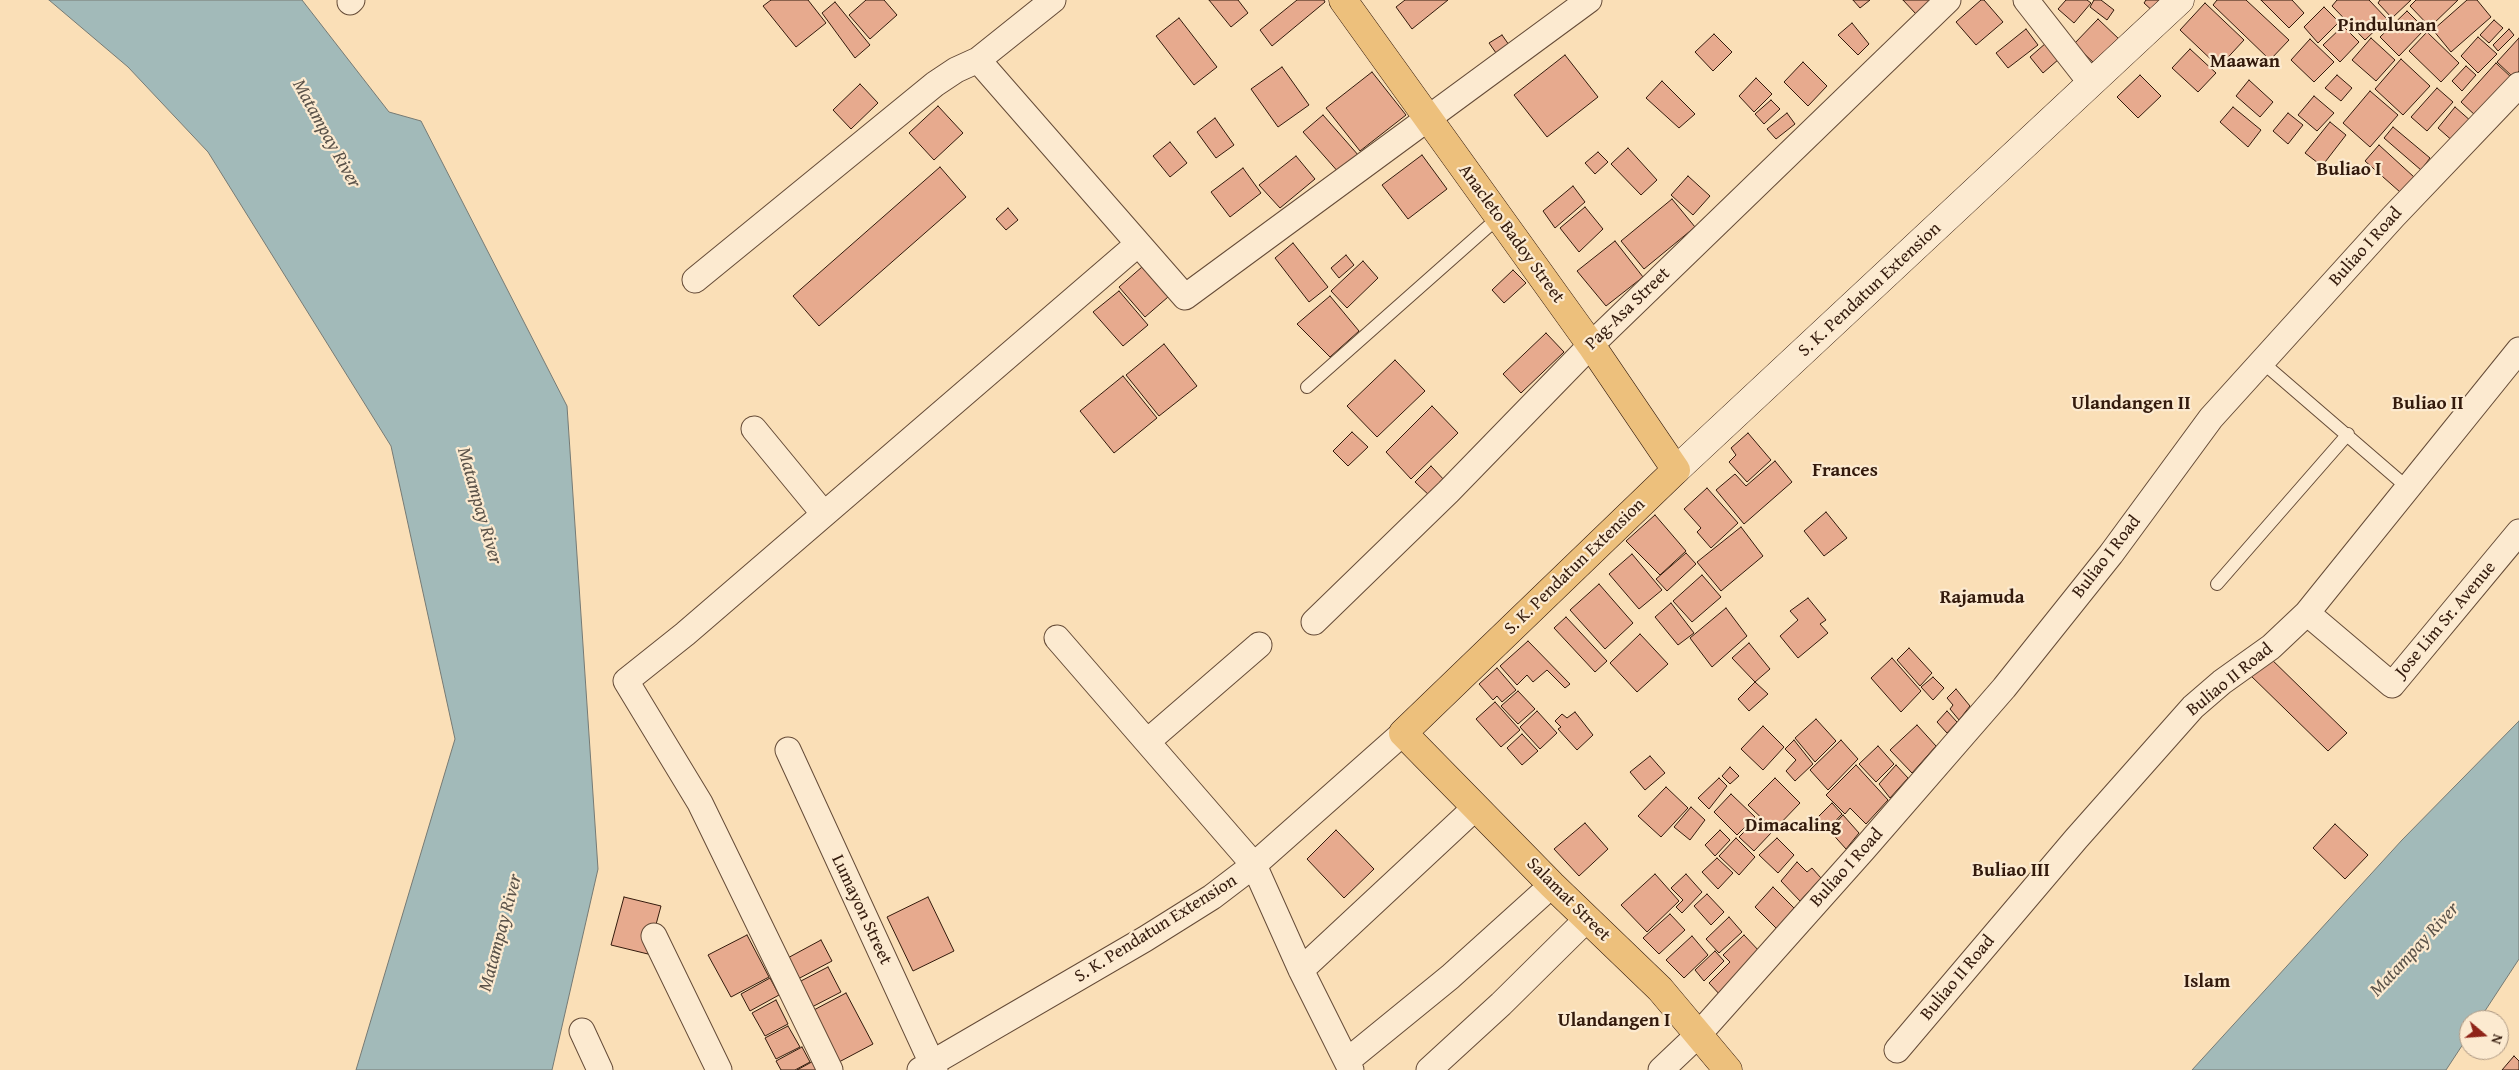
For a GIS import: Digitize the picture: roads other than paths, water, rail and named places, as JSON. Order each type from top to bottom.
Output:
[{"type":"main road","name":"Anacleto Badoy Street","points":[[1343,0],[1591,345],[1676,470]]},
{"type":"main road","name":"S. K. Pendatun Extension","points":[[1403,733],[1676,470]]},
{"type":"main road","name":"Salamat Street","points":[[1403,733],[1587,919],[1660,989],[1728,1070]]},
{"type":"street","points":[[695,280],[935,84],[956,70],[978,60],[1053,0]]},
{"type":"street","points":[[978,60],[1185,298],[1589,0]]},
{"type":"street","name":"Pag-Asa Street","points":[[1314,622],[1448,492],[1591,345],[1948,0]]},
{"type":"street","points":[[2026,0],[2091,83]]},
{"type":"street","name":"S. K. Pendatun Extension","points":[[1676,470],[2180,0]]},
{"type":"street","name":"Buliao I Road","points":[[1667,1068],[1864,849],[2004,688],[2111,554],[2211,418],[2393,217],[2519,85]]},
{"type":"street","points":[[830,1070],[700,803],[626,681],[685,634],[1138,244]]},
{"type":"street","name":"Buliao II Road","points":[[1896,1050],[2076,839],[2182,720],[2222,682],[2270,647],[2307,612],[2519,350]]},
{"type":"street","points":[[754,429],[824,514]]},
{"type":"street","name":"Jose Lim Sr. Avenue","points":[[2307,612],[2392,685],[2519,532]]},
{"type":"street","points":[[1057,638],[1254,865],[1349,1066],[1552,884]]},
{"type":"street","points":[[1148,741],[1259,645]]},
{"type":"street","name":"S. K. Pendatun Extension","points":[[929,1067],[1145,939],[1212,897],[1254,865],[1403,733]]},
{"type":"street","name":"Lumayon Street","points":[[788,750],[929,1067]]},
{"type":"street","points":[[1302,970],[1476,807]]},
{"type":"street","points":[[1428,1070],[1501,1004],[1587,919]]},
{"type":"street","points":[[654,936],[719,1070]]},
{"type":"street","points":[[582,1031],[600,1070]]},
{"type":"lane","points":[[1306,387],[1499,217]]},
{"type":"lane","points":[[2262,362],[2348,434],[2408,488]]},
{"type":"lane","points":[[2217,584],[2348,434]]},
{"type":"water","name":"Matampay River","points":[[49,0],[302,0],[389,112],[421,121],[567,406],[598,869],[552,1070],[356,1070],[455,739],[391,446],[208,152],[128,67]]},
{"type":"water","name":"Matampay River","points":[[2519,721],[2519,959],[2486,1010],[2459,1010],[2459,1050],[2446,1070],[2192,1070],[2402,840]]},
{"type":"district","name":"Pindulunan","points":[[2387,26]]},
{"type":"district","name":"Maawan","points":[[2245,62]]},
{"type":"district","name":"Buliao I","points":[[2349,170]]},
{"type":"district","name":"Ulandangen II","points":[[2131,404]]},
{"type":"district","name":"Buliao II","points":[[2428,404]]},
{"type":"district","name":"Frances","points":[[1845,471]]},
{"type":"district","name":"Rajamuda","points":[[1982,598]]},
{"type":"district","name":"Dimacaling","points":[[1793,826]]},
{"type":"district","name":"Buliao III","points":[[2011,871]]},
{"type":"district","name":"Islam","points":[[2207,982]]},
{"type":"district","name":"Ulandangen I","points":[[1614,1021]]}]
